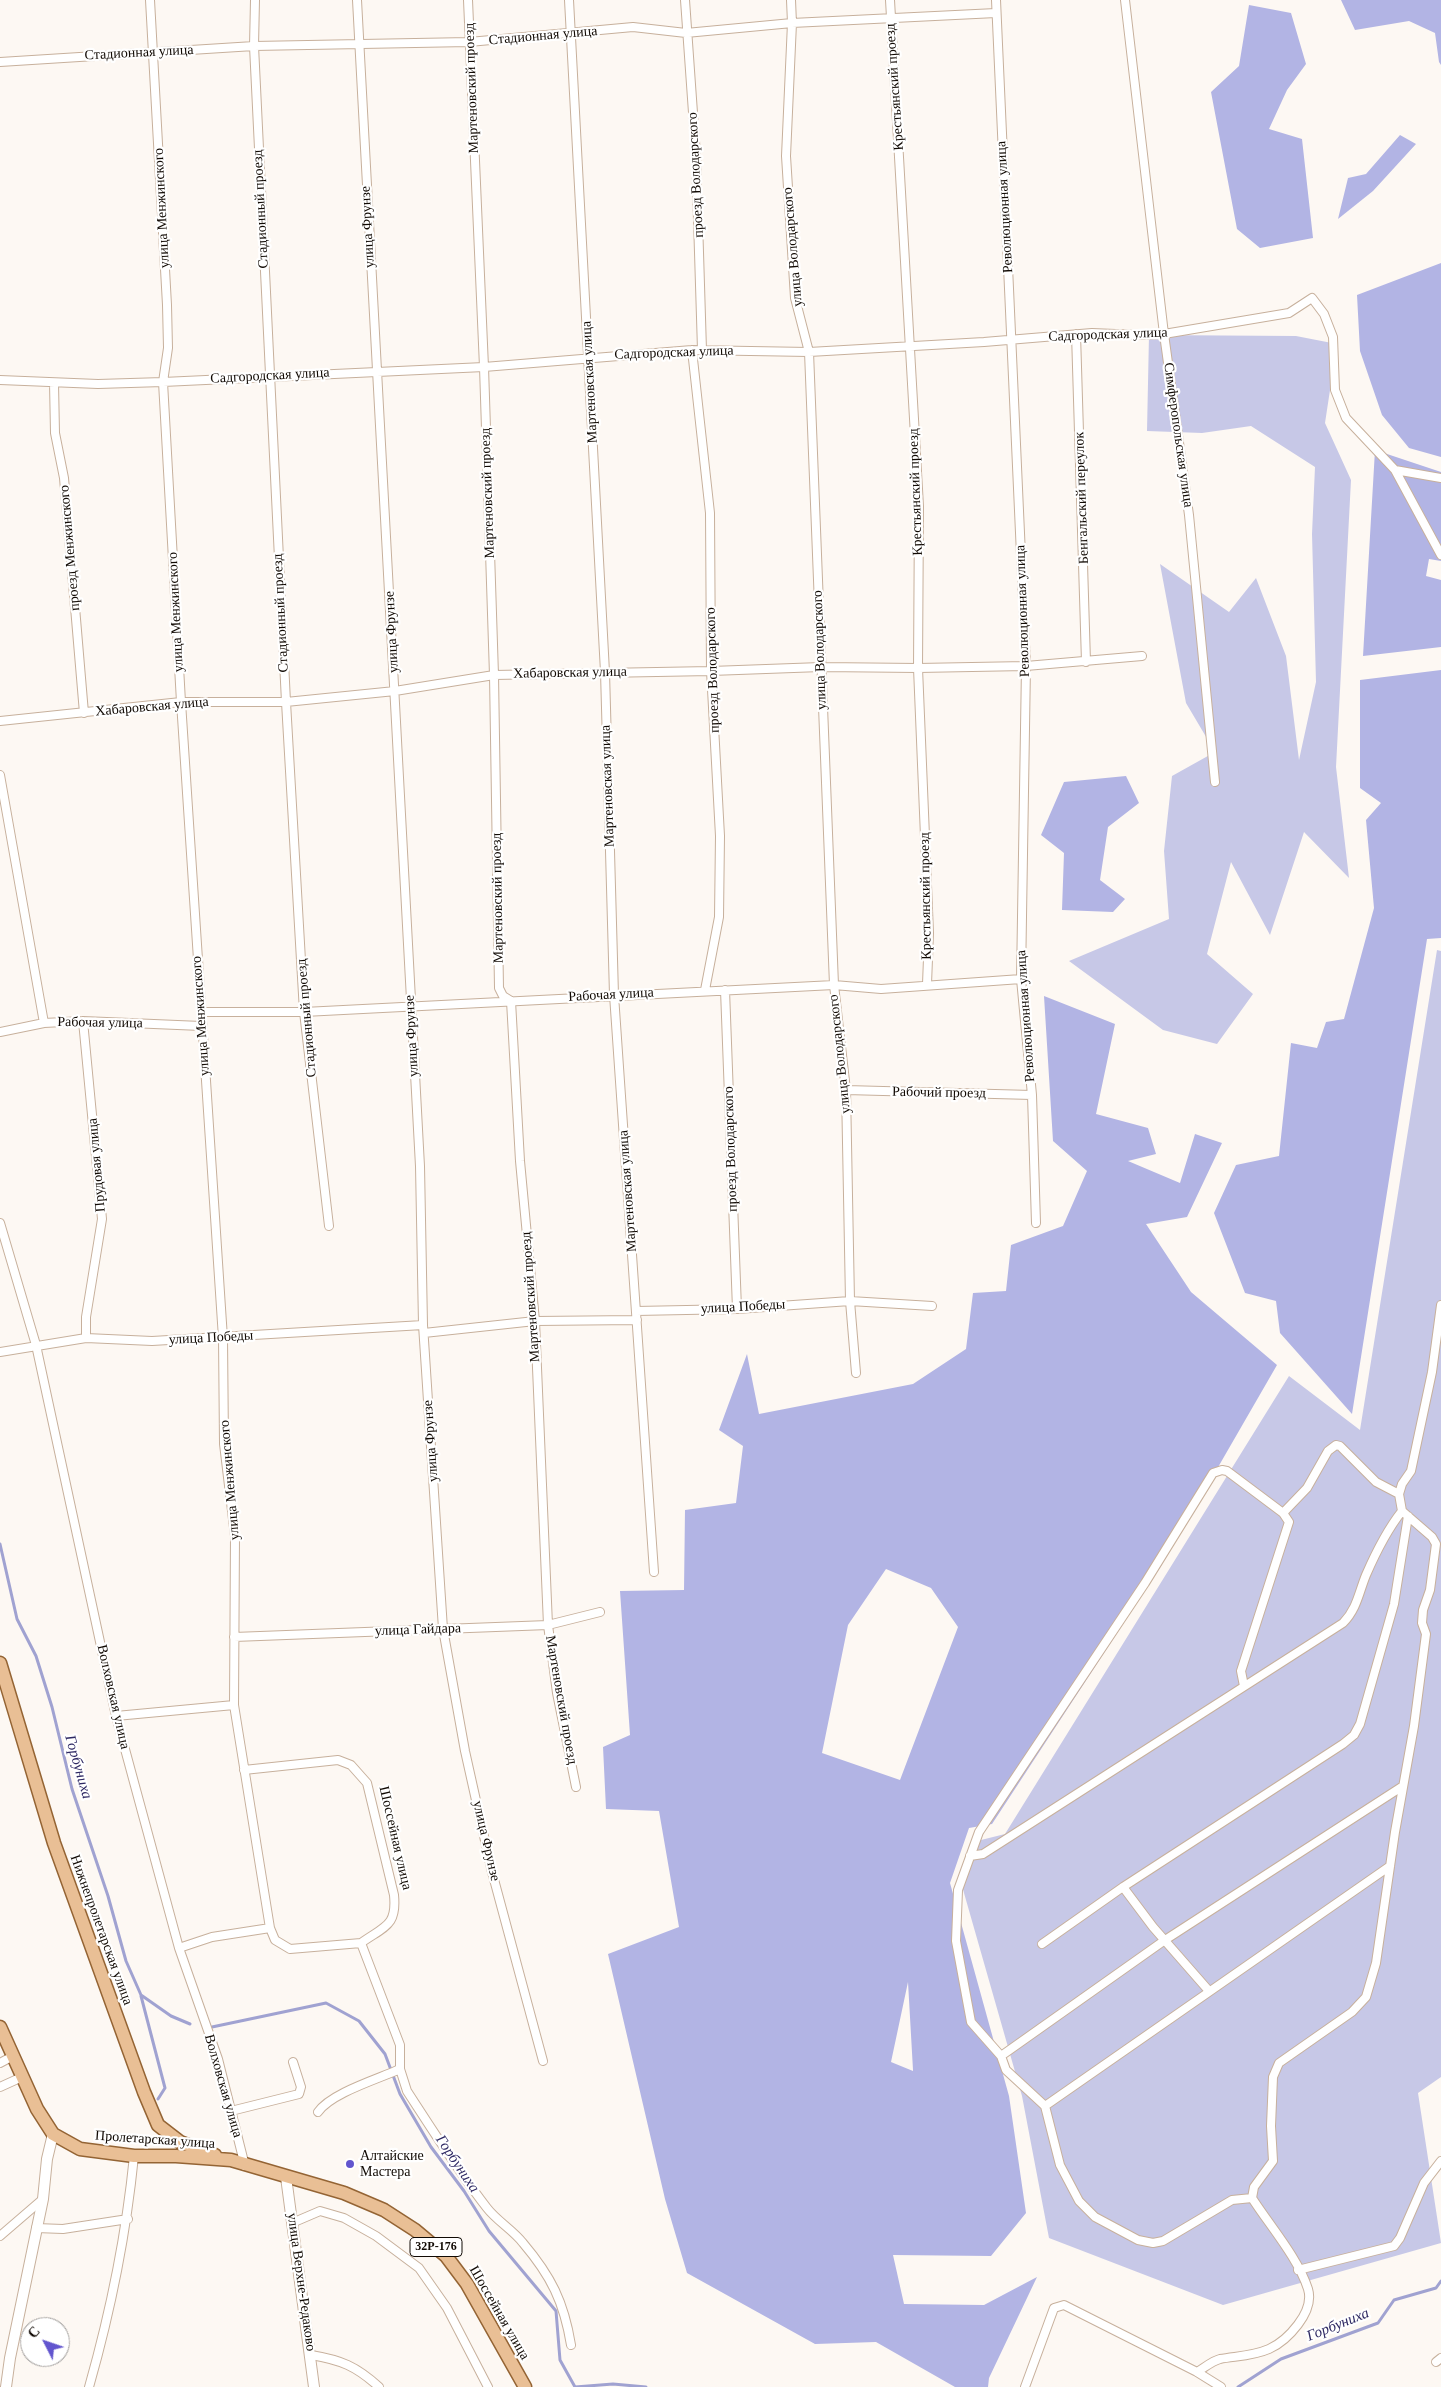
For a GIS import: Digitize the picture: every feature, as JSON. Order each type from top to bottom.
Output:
[{"type":"main road","name":"Нижнепролетарская улица","points":[[0,1663],[54,1843],[144,2092],[158,2125],[180,2142],[231,2160]]},
{"type":"main road","name":"Пролетарская улица","points":[[0,2027],[37,2109],[53,2134],[80,2149],[134,2156],[176,2156],[231,2160],[245,2166],[286,2177]]},
{"type":"main road","name":"Шоссейная улица","points":[[286,2177],[344,2194],[384,2210],[415,2230],[446,2256],[467,2284],[525,2387]]},
{"type":"street","name":"улица Менжинского","points":[[150,0],[167,305],[168,348],[163,382],[180,702],[222,1338],[224,1444],[236,1536],[234,1705],[270,1928]]},
{"type":"street","name":"Стадионный проезд","points":[[254,0],[254,46],[269,376],[304,1012],[329,1226]]},
{"type":"street","name":"улица Фрунзе","points":[[357,0],[420,1166],[423,1329],[443,1629],[465,1751],[492,1872],[543,2061]]},
{"type":"street","name":"Мартеновский проезд","points":[[468,0],[484,367],[494,675],[499,988],[503,996],[511,1001],[520,1161],[535,1321],[548,1625],[557,1693],[576,1788]]},
{"type":"street","name":"Мартеновская улица","points":[[569,0],[605,672],[614,995],[654,1572]]},
{"type":"street","name":"проезд Володарского","points":[[685,0],[696,156],[702,350]]},
{"type":"street","name":"улица Володарского","points":[[791,0],[792,23],[786,156],[795,298],[809,352],[834,985],[846,1090],[850,1302],[856,1374]]},
{"type":"street","name":"Крестьянский проезд","points":[[890,0],[919,506],[918,668],[929,933],[927,984]]},
{"type":"street","name":"Революционная улица","points":[[996,0],[1026,666],[1021,979],[1032,1095],[1036,1223]]},
{"type":"street","name":"Симферопольская улица","points":[[1125,0],[1164,334],[1189,515],[1215,782]]},
{"type":"street","name":"Стадионная улица","points":[[0,62],[153,54],[254,46],[469,42],[632,27],[686,33],[792,23],[996,13]]},
{"type":"street","name":"Садгородская улица","points":[[0,380],[54,383],[163,382],[484,367],[692,350],[809,352],[1076,334],[1164,334],[1289,313],[1312,298],[1324,314],[1332,337],[1335,390],[1346,418],[1395,470]]},
{"type":"street","name":"Бенгальский переулок","points":[[1076,334],[1086,662]]},
{"type":"street","name":"проезд Володарского","points":[[692,350],[710,513],[711,671],[720,836],[719,917],[705,990]]},
{"type":"street","name":"проезд Менжинского","points":[[54,383],[55,433],[64,478],[84,713]]},
{"type":"street","points":[[1395,470],[1441,478]]},
{"type":"street","points":[[1395,470],[1441,555]]},
{"type":"street","name":"Хабаровская улица","points":[[0,721],[180,702],[286,702],[395,691],[494,675],[821,667],[1026,666],[1142,656]]},
{"type":"street","points":[[0,775],[44,1023]]},
{"type":"street","name":"Рабочая улица","points":[[201,1012],[304,1012],[705,990],[834,985],[881,989],[927,984],[1021,979]]},
{"type":"street","name":"проезд Володарского","points":[[725,990],[737,1308]]},
{"type":"street","name":"Рабочая улица","points":[[0,1032],[44,1023],[83,1021],[201,1026]]},
{"type":"street","name":"Прудовая улица","points":[[83,1021],[102,1219],[86,1317],[86,1338]]},
{"type":"street","name":"Рабочий проезд","points":[[846,1090],[1032,1095]]},
{"type":"street","name":"Волховская улица","points":[[0,1223],[36,1345],[116,1716],[179,1948],[218,2059],[245,2166]]},
{"type":"street","name":"улица Победы","points":[[636,1311],[850,1302],[932,1306]]},
{"type":"street","points":[[1042,1944],[1123,1887],[1343,1744],[1354,1734],[1360,1724],[1394,1604],[1405,1513],[1400,1494],[1402,1484],[1411,1471],[1432,1372],[1441,1305]]},
{"type":"street","name":"улица Победы","points":[[0,1352],[86,1338],[152,1341],[423,1329],[535,1321],[637,1320]]},
{"type":"street","points":[[1283,1513],[1307,1488],[1328,1451],[1336,1445],[1340,1446],[1376,1482],[1400,1494]]},
{"type":"street","points":[[1244,1686],[1241,1671],[1289,1522],[1283,1513],[1227,1471],[1222,1470],[1213,1473],[1145,1583],[980,1832],[958,1890],[956,1941],[971,2022],[1001,2056],[1006,2070],[1046,2106],[1060,2165],[1079,2201],[1095,2217],[1138,2240],[1163,2241],[1232,2200],[1252,2198]]},
{"type":"street","points":[[1197,2372],[1218,2359],[1242,2357],[1269,2348],[1294,2332],[1307,2306],[1308,2291],[1298,2270],[1289,2253],[1252,2198],[1254,2187],[1273,2161],[1271,2126],[1273,2077],[1279,2063],[1352,2012],[1366,1997],[1376,1963],[1390,1866],[1414,1726],[1426,1634],[1422,1623],[1423,1610],[1438,1556],[1436,1544],[1432,1537],[1405,1513]]},
{"type":"street","points":[[970,1856],[983,1854],[1350,1616],[1388,1530],[1405,1513]]},
{"type":"street","name":"улица Гайдара","points":[[234,1637],[548,1625],[600,1612]]},
{"type":"street","points":[[116,1716],[234,1705]]},
{"type":"street","name":"Шоссейная улица","points":[[244,1770],[338,1760],[351,1765],[367,1783],[394,1895],[395,1910],[392,1921],[361,1943]]},
{"type":"street","points":[[1001,2056],[1165,1940],[1403,1786]]},
{"type":"street","points":[[1046,2106],[1209,1990],[1390,1866]]},
{"type":"street","points":[[1123,1887],[1165,1940],[1209,1990]]},
{"type":"street","points":[[179,1948],[212,1937],[270,1928],[275,1940],[290,1949],[361,1943],[400,2045],[400,2069],[407,2091],[461,2174],[488,2210],[522,2242],[549,2280],[559,2296],[566,2317],[571,2345]]},
{"type":"street","points":[[0,2063],[13,2056]]},
{"type":"street","points":[[231,2111],[299,2094],[300,2087],[293,2062]]},
{"type":"street","points":[[318,2112],[322,2105],[337,2097],[400,2069]]},
{"type":"street","points":[[0,2085],[22,2077]]},
{"type":"street","points":[[6,2387],[10,2358],[43,2200],[47,2159],[53,2134]]},
{"type":"street","points":[[89,2387],[110,2314],[128,2219],[134,2156]]},
{"type":"street","points":[[1298,2270],[1394,2246],[1400,2238],[1424,2183],[1441,2161]]},
{"type":"street","name":"улица Верхне-Редаково","points":[[286,2177],[314,2387]]},
{"type":"street","points":[[0,2236],[43,2200]]},
{"type":"street","points":[[292,2223],[320,2211],[344,2218],[376,2236],[418,2268],[447,2308],[488,2387]]},
{"type":"street","points":[[36,2228],[63,2229],[128,2219]]},
{"type":"street","points":[[1025,2387],[1054,2308],[1059,2305],[1064,2305],[1197,2372],[1220,2387]]},
{"type":"street","points":[[311,2355],[339,2360],[363,2372],[379,2387]]},
{"type":"shaded area","points":[[1341,0],[1441,0],[1441,65],[1435,33],[1409,21],[1355,30]]},
{"type":"shaded area","points":[[1249,5],[1291,13],[1306,64],[1287,90],[1269,129],[1302,139],[1313,238],[1260,248],[1237,229],[1211,92],[1239,66]]},
{"type":"shaded area","points":[[1400,135],[1416,144],[1373,191],[1338,219],[1348,178],[1366,174]]},
{"type":"shaded area","points":[[1441,263],[1441,457],[1409,448],[1382,415],[1360,351],[1357,295]]},
{"type":"shaded area","points":[[1149,335],[1296,336],[1337,344],[1325,423],[1351,480],[1336,767],[1349,878],[1304,832],[1270,935],[1231,862],[1207,954],[1253,994],[1217,1044],[1163,1030],[1069,961],[1169,919],[1164,851],[1172,776],[1215,752],[1186,703],[1160,564],[1229,612],[1256,578],[1286,656],[1299,760],[1316,682],[1312,534],[1315,467],[1251,426],[1202,433],[1147,431]]},
{"type":"shaded area","points":[[1375,450],[1441,472],[1441,561],[1429,559],[1426,576],[1441,580],[1441,647],[1363,656]]},
{"type":"shaded area","points":[[1441,670],[1441,938],[1427,939],[1352,1414],[1280,1333],[1276,1301],[1245,1293],[1214,1213],[1236,1165],[1279,1156],[1291,1043],[1317,1048],[1326,1022],[1344,1019],[1374,908],[1366,820],[1381,803],[1360,788],[1360,680]]},
{"type":"shaded area","points":[[1126,776],[1139,803],[1108,827],[1100,880],[1125,899],[1113,912],[1062,910],[1064,853],[1041,835],[1064,782]]},
{"type":"shaded area","points":[[1437,950],[1441,951],[1441,2077],[1418,2093],[1441,2243],[1223,2305],[1049,2238],[1022,2096],[962,1886],[977,1841],[1005,1834],[1289,1376],[1360,1430]]},
{"type":"shaded area","points":[[1044,996],[1115,1024],[1096,1114],[1148,1128],[1156,1154],[1128,1161],[1180,1183],[1195,1134],[1222,1143],[1187,1217],[1146,1224],[1191,1292],[1277,1365],[1161,1566],[992,1824],[969,1828],[950,1883],[1009,2096],[1026,2213],[991,2256],[893,2255],[904,2304],[984,2305],[1037,2277],[989,2378],[988,2387],[955,2387],[876,2342],[815,2344],[687,2273],[665,2199],[608,1954],[679,1927],[659,1811],[606,1809],[603,1747],[630,1735],[620,1591],[684,1590],[685,1510],[736,1503],[743,1446],[719,1430],[747,1354],[759,1414],[913,1384],[966,1349],[973,1293],[1006,1291],[1011,1245],[1063,1226],[1087,1171],[1053,1141]],"holes":[[[886,1569],[931,1588],[958,1627],[900,1780],[822,1753],[848,1625]],[[908,1982],[913,2070],[913,2071],[891,2062]]]},
{"type":"waterway","name":"Горбуниха","points":[[0,1544],[17,1619],[36,1656],[52,1707],[72,1789],[108,1896],[126,1961],[141,1995],[171,2016],[190,2024]]},
{"type":"waterway","name":"Горбуниха","points":[[141,1996],[165,2088],[158,2099]]},
{"type":"waterway","name":"Горбуниха","points":[[212,2027],[326,2003],[359,2021],[385,2054],[400,2094],[431,2147],[464,2191],[489,2231],[556,2311],[560,2360],[575,2387],[613,2384],[646,2387]]},
{"type":"waterway","name":"Горбуниха","points":[[1238,2387],[1281,2359],[1378,2323],[1394,2300],[1436,2288],[1441,2281]]},
{"type":"place","name":"Алтайские Мастера","points":[[350,2164]]}]
